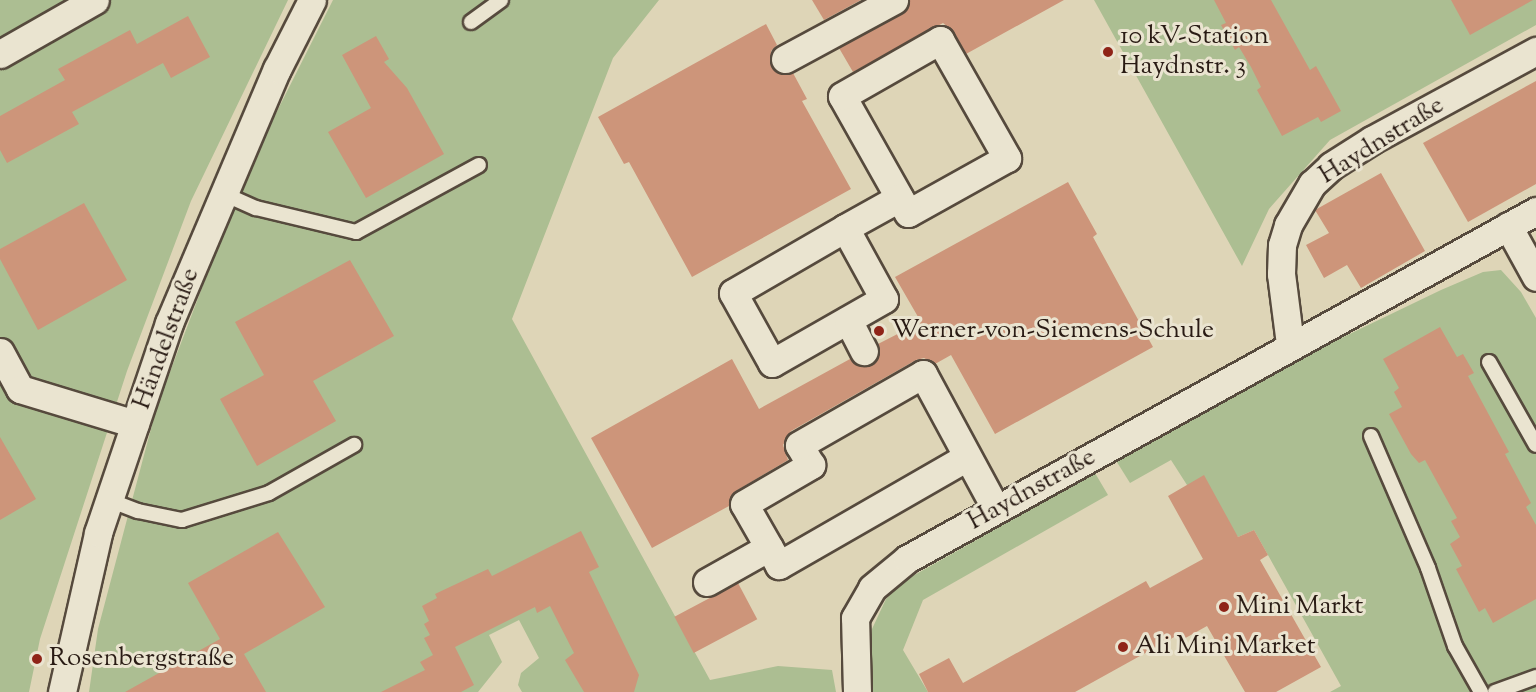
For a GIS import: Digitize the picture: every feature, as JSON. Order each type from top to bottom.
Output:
[{"type":"street","points":[[0,54],[95,0]]},
{"type":"street","name":"Händelstraße","points":[[62,692],[109,500],[169,324],[277,69],[312,0]]},
{"type":"street","points":[[785,58],[894,0]]},
{"type":"street","points":[[940,40],[1007,158],[908,213],[899,198],[842,96],[940,40]]},
{"type":"street","name":"Haydnstraße","points":[[1290,344],[1281,274],[1282,246],[1288,225],[1312,184],[1331,166],[1372,140],[1536,51]]},
{"type":"street","points":[[845,228],[884,299],[772,363],[733,293],[845,228],[899,198]]},
{"type":"street","name":"Haydnstraße","points":[[857,692],[855,618],[872,588],[907,559],[1290,344],[1536,211]]},
{"type":"street","points":[[1508,226],[1536,277]]},
{"type":"street","points":[[848,320],[864,351]]},
{"type":"street","points":[[0,352],[10,394],[135,424]]},
{"type":"street","points":[[967,457],[779,565],[744,504],[811,465],[799,445],[923,374],[996,509]]},
{"type":"street","points":[[707,582],[769,547]]},
{"type":"lane","points":[[471,22],[501,0]]},
{"type":"lane","points":[[224,194],[256,208],[356,232],[479,165]]},
{"type":"lane","points":[[1489,362],[1536,445]]},
{"type":"lane","points":[[1371,436],[1428,568],[1455,646],[1481,692]]},
{"type":"lane","points":[[109,500],[138,511],[182,520],[269,493],[354,445]]},
{"type":"lane","points":[[1495,692],[1536,677]]},
{"type":"green space","points":[[0,0],[288,0],[191,201],[127,371],[40,639],[29,692],[0,692]]},
{"type":"green space","points":[[333,0],[659,0],[613,58],[512,319],[710,680],[778,666],[832,670],[836,692],[522,692],[518,685],[521,673],[539,658],[519,620],[489,635],[502,662],[478,692],[89,692],[98,629],[157,406],[245,175]]},
{"type":"green space","points":[[1094,0],[1536,0],[1536,25],[1330,140],[1269,209],[1242,266]]},
{"type":"green space","points":[[1501,270],[1521,292],[1536,318],[1536,692],[1330,692],[1341,686],[1254,530],[1238,537],[1187,485],[1171,460],[1130,483],[1115,459],[1283,366],[1441,290],[1483,272]]},
{"type":"green space","points":[[1095,473],[1108,495],[923,600],[903,650],[928,692],[873,692],[869,663],[872,629],[886,599],[902,582]]},
{"type":"building","points":[[812,0],[861,0],[824,20]]},
{"type":"building","points":[[910,0],[1064,0],[966,54],[954,32],[943,23],[853,72],[839,48],[902,14]]},
{"type":"building","points":[[1214,0],[1271,0],[1310,70],[1316,66],[1341,111],[1321,122],[1318,117],[1282,136],[1257,90],[1261,87],[1251,67],[1239,47],[1235,50],[1221,25],[1226,23]]},
{"type":"building","points":[[1451,0],[1533,0],[1470,35]]},
{"type":"building","points":[[188,16],[210,57],[171,78],[163,63],[72,112],[79,124],[7,163],[0,150],[0,116],[65,80],[58,69],[130,30],[137,44]]},
{"type":"building","points":[[766,24],[777,45],[771,51],[771,66],[777,73],[793,73],[807,99],[802,101],[851,189],[692,277],[629,162],[624,164],[598,117]]},
{"type":"building","points":[[376,36],[389,59],[384,62],[407,88],[444,154],[366,198],[328,132],[371,108],[342,55]]},
{"type":"building","points":[[1536,81],[1536,184],[1468,222],[1423,143]]},
{"type":"building","points":[[1381,173],[1425,251],[1361,288],[1347,265],[1324,278],[1306,245],[1329,233],[1315,210]]},
{"type":"building","points":[[1068,182],[1097,234],[1093,237],[1153,347],[995,434],[951,355],[935,364],[924,358],[916,360],[791,431],[783,445],[788,460],[736,491],[729,506],[652,548],[591,438],[732,359],[759,409],[850,359],[863,367],[872,365],[880,352],[878,344],[921,322],[895,277]]},
{"type":"building","points":[[84,203],[127,280],[38,330],[0,259],[0,249]]},
{"type":"building","points":[[350,260],[394,336],[313,381],[336,421],[257,466],[220,399],[264,375],[235,322]]},
{"type":"building","points":[[1440,327],[1457,357],[1463,354],[1474,373],[1468,376],[1509,452],[1505,454],[1531,503],[1526,507],[1536,525],[1536,599],[1493,623],[1485,608],[1479,612],[1456,569],[1462,566],[1450,544],[1460,537],[1451,521],[1457,518],[1425,460],[1419,463],[1411,454],[1389,414],[1402,407],[1394,392],[1399,388],[1383,359]]},
{"type":"building","points":[[0,437],[36,499],[0,520]]},
{"type":"building","points":[[1204,475],[1238,537],[1254,530],[1268,555],[1260,560],[1321,667],[1276,692],[1245,692],[1207,626],[1180,641],[1176,636],[1075,692],[928,692],[919,674],[949,658],[963,683],[1146,581],[1150,588],[1203,559],[1168,496]]},
{"type":"building","points":[[581,531],[599,567],[589,572],[639,675],[634,692],[584,692],[565,660],[574,653],[550,606],[537,613],[535,607],[455,647],[474,685],[461,692],[381,692],[425,670],[420,662],[433,655],[424,638],[430,635],[424,624],[429,621],[422,606],[437,598],[435,594],[488,569],[492,576]]},
{"type":"building","points":[[278,532],[325,607],[244,654],[266,692],[125,692],[220,639],[188,583]]},
{"type":"building","points":[[738,583],[757,619],[694,653],[674,617]]},
{"type":"place","name":"10 kV-Station Haydnstr. 3","points":[[1108,52]]},
{"type":"place","name":"Werner-von-Siemens-Schule","points":[[879,331]]},
{"type":"place","name":"Mini Markt","points":[[1224,607]]},
{"type":"place","name":"Ali Mini Market","points":[[1123,647]]},
{"type":"place","name":"Rosenbergstraße","points":[[37,659]]}]
